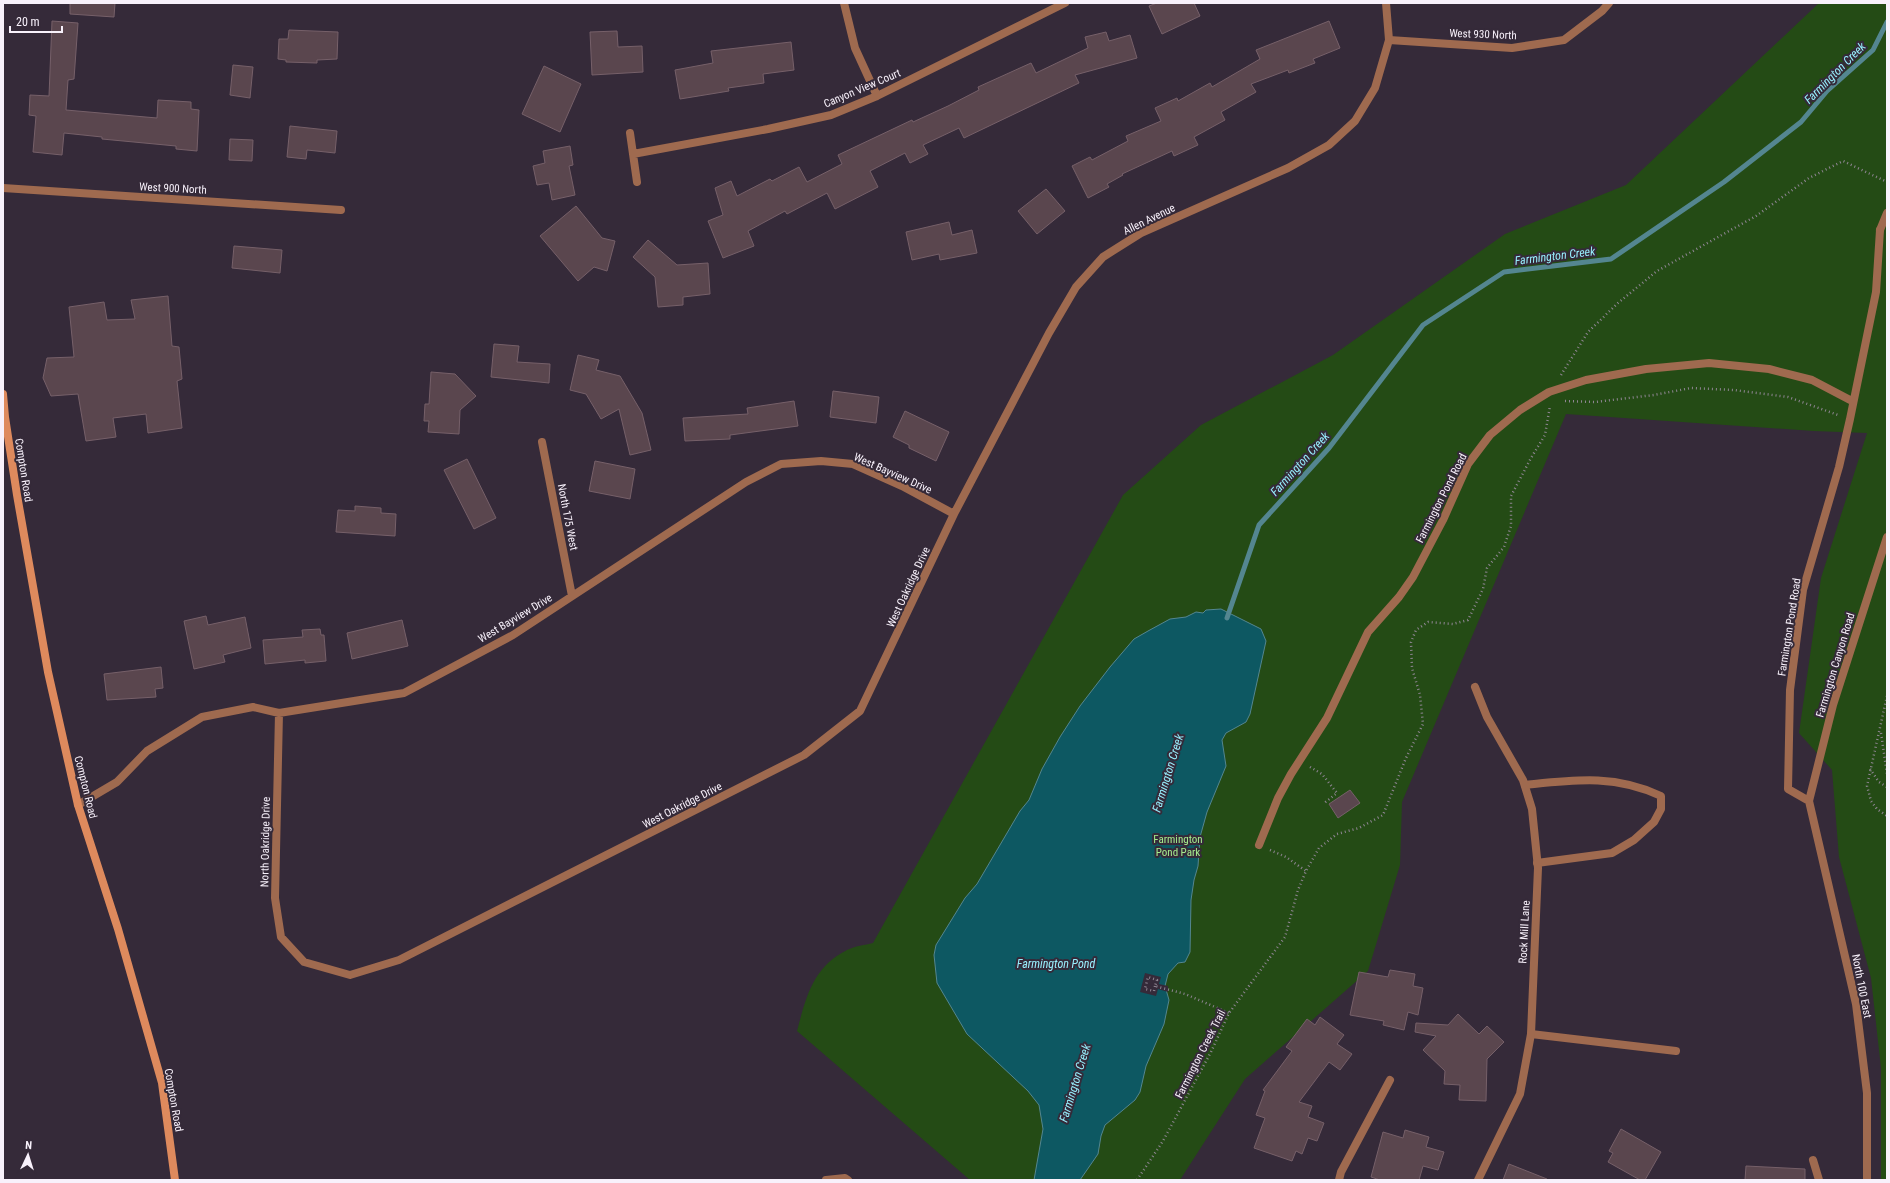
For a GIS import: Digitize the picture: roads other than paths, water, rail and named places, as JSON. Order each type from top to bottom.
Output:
[{"type":"street","points":[[844,3],[856,48],[877,96]]},
{"type":"street","name":"Canyon View Court","points":[[633,154],[768,129],[830,115],[877,96],[1063,3]]},
{"type":"street","name":"Allen Avenue","points":[[954,514],[1048,333],[1076,286],[1104,257],[1141,232],[1288,168],[1329,145],[1355,121],[1375,88],[1389,40],[1386,3]]},
{"type":"street","name":"West 930 North","points":[[1389,40],[1512,48],[1564,40],[1602,11],[1609,3]]},
{"type":"street","points":[[630,133],[637,182]]},
{"type":"street","name":"West 900 North","points":[[3,188],[341,210]]},
{"type":"street","name":"Farmington Pond Road","points":[[1809,801],[1788,789],[1790,690],[1803,590],[1839,467],[1850,419],[1852,401],[1876,292],[1880,230],[1887,213]]},
{"type":"street","name":"Farmington Pond Road","points":[[1259,845],[1278,798],[1327,718],[1368,632],[1399,597],[1413,577],[1443,520],[1468,464],[1490,435],[1520,410],[1554,391],[1586,380],[1646,368],[1709,363],[1769,369],[1812,380],[1852,401]]},
{"type":"street","name":"Compton Road","points":[[3,394],[5,417],[48,672],[78,805],[118,929],[162,1083],[175,1180]]},
{"type":"street","name":"North 175 West","points":[[542,442],[572,596]]},
{"type":"street","name":"West Bayview Drive","points":[[78,805],[117,782],[147,751],[202,717],[253,707],[279,713],[404,693],[513,635],[746,482],[781,464],[821,461],[853,464],[902,486],[954,514]]},
{"type":"street","name":"West Oakridge Drive","points":[[304,962],[350,975],[399,960],[804,755],[860,711],[954,514]]},
{"type":"street","name":"Farmington Canyon Road","points":[[1809,801],[1833,705],[1887,537]]},
{"type":"street","name":"Rock Mill Lane","points":[[1475,687],[1487,717],[1525,785],[1532,809],[1538,864],[1532,1034],[1520,1094],[1478,1180]]},
{"type":"street","name":"North Oakridge Drive","points":[[279,713],[275,898],[281,937],[304,962]]},
{"type":"street","points":[[1525,785],[1589,779],[1626,784],[1646,789],[1661,796],[1661,809],[1654,822],[1634,840],[1612,853],[1538,864]]},
{"type":"street","name":"North 100 East","points":[[1809,801],[1856,1004],[1867,1093],[1867,1180]]},
{"type":"street","points":[[1532,1034],[1676,1051]]},
{"type":"street","points":[[1338,1180],[1390,1080]]},
{"type":"street","points":[[1813,1160],[1819,1180]]},
{"type":"street","points":[[826,1180],[846,1178],[848,1180]]},
{"type":"water","name":"Farmington Pond","points":[[1221,609],[1261,629],[1266,641],[1250,714],[1246,722],[1226,733],[1222,740],[1226,766],[1207,812],[1200,837],[1198,866],[1191,900],[1190,952],[1185,962],[1178,963],[1168,974],[1165,986],[1169,1000],[1164,1024],[1146,1066],[1140,1092],[1135,1100],[1105,1125],[1101,1136],[1098,1154],[1080,1180],[1034,1180],[1043,1129],[1039,1105],[1028,1091],[967,1034],[937,983],[934,955],[936,945],[965,898],[977,884],[1020,811],[1029,800],[1042,769],[1060,737],[1080,706],[1110,667],[1134,639],[1170,619],[1186,617],[1196,612],[1203,613],[1206,610]]},
{"type":"waterway","name":"Farmington Creek","points":[[1227,618],[1259,525],[1329,448],[1423,325],[1504,272],[1611,259],[1724,182],[1801,122],[1827,91],[1873,50],[1887,22]]},
{"type":"park label","name":"Farmington Pond Park","points":[[1178,845]]}]
